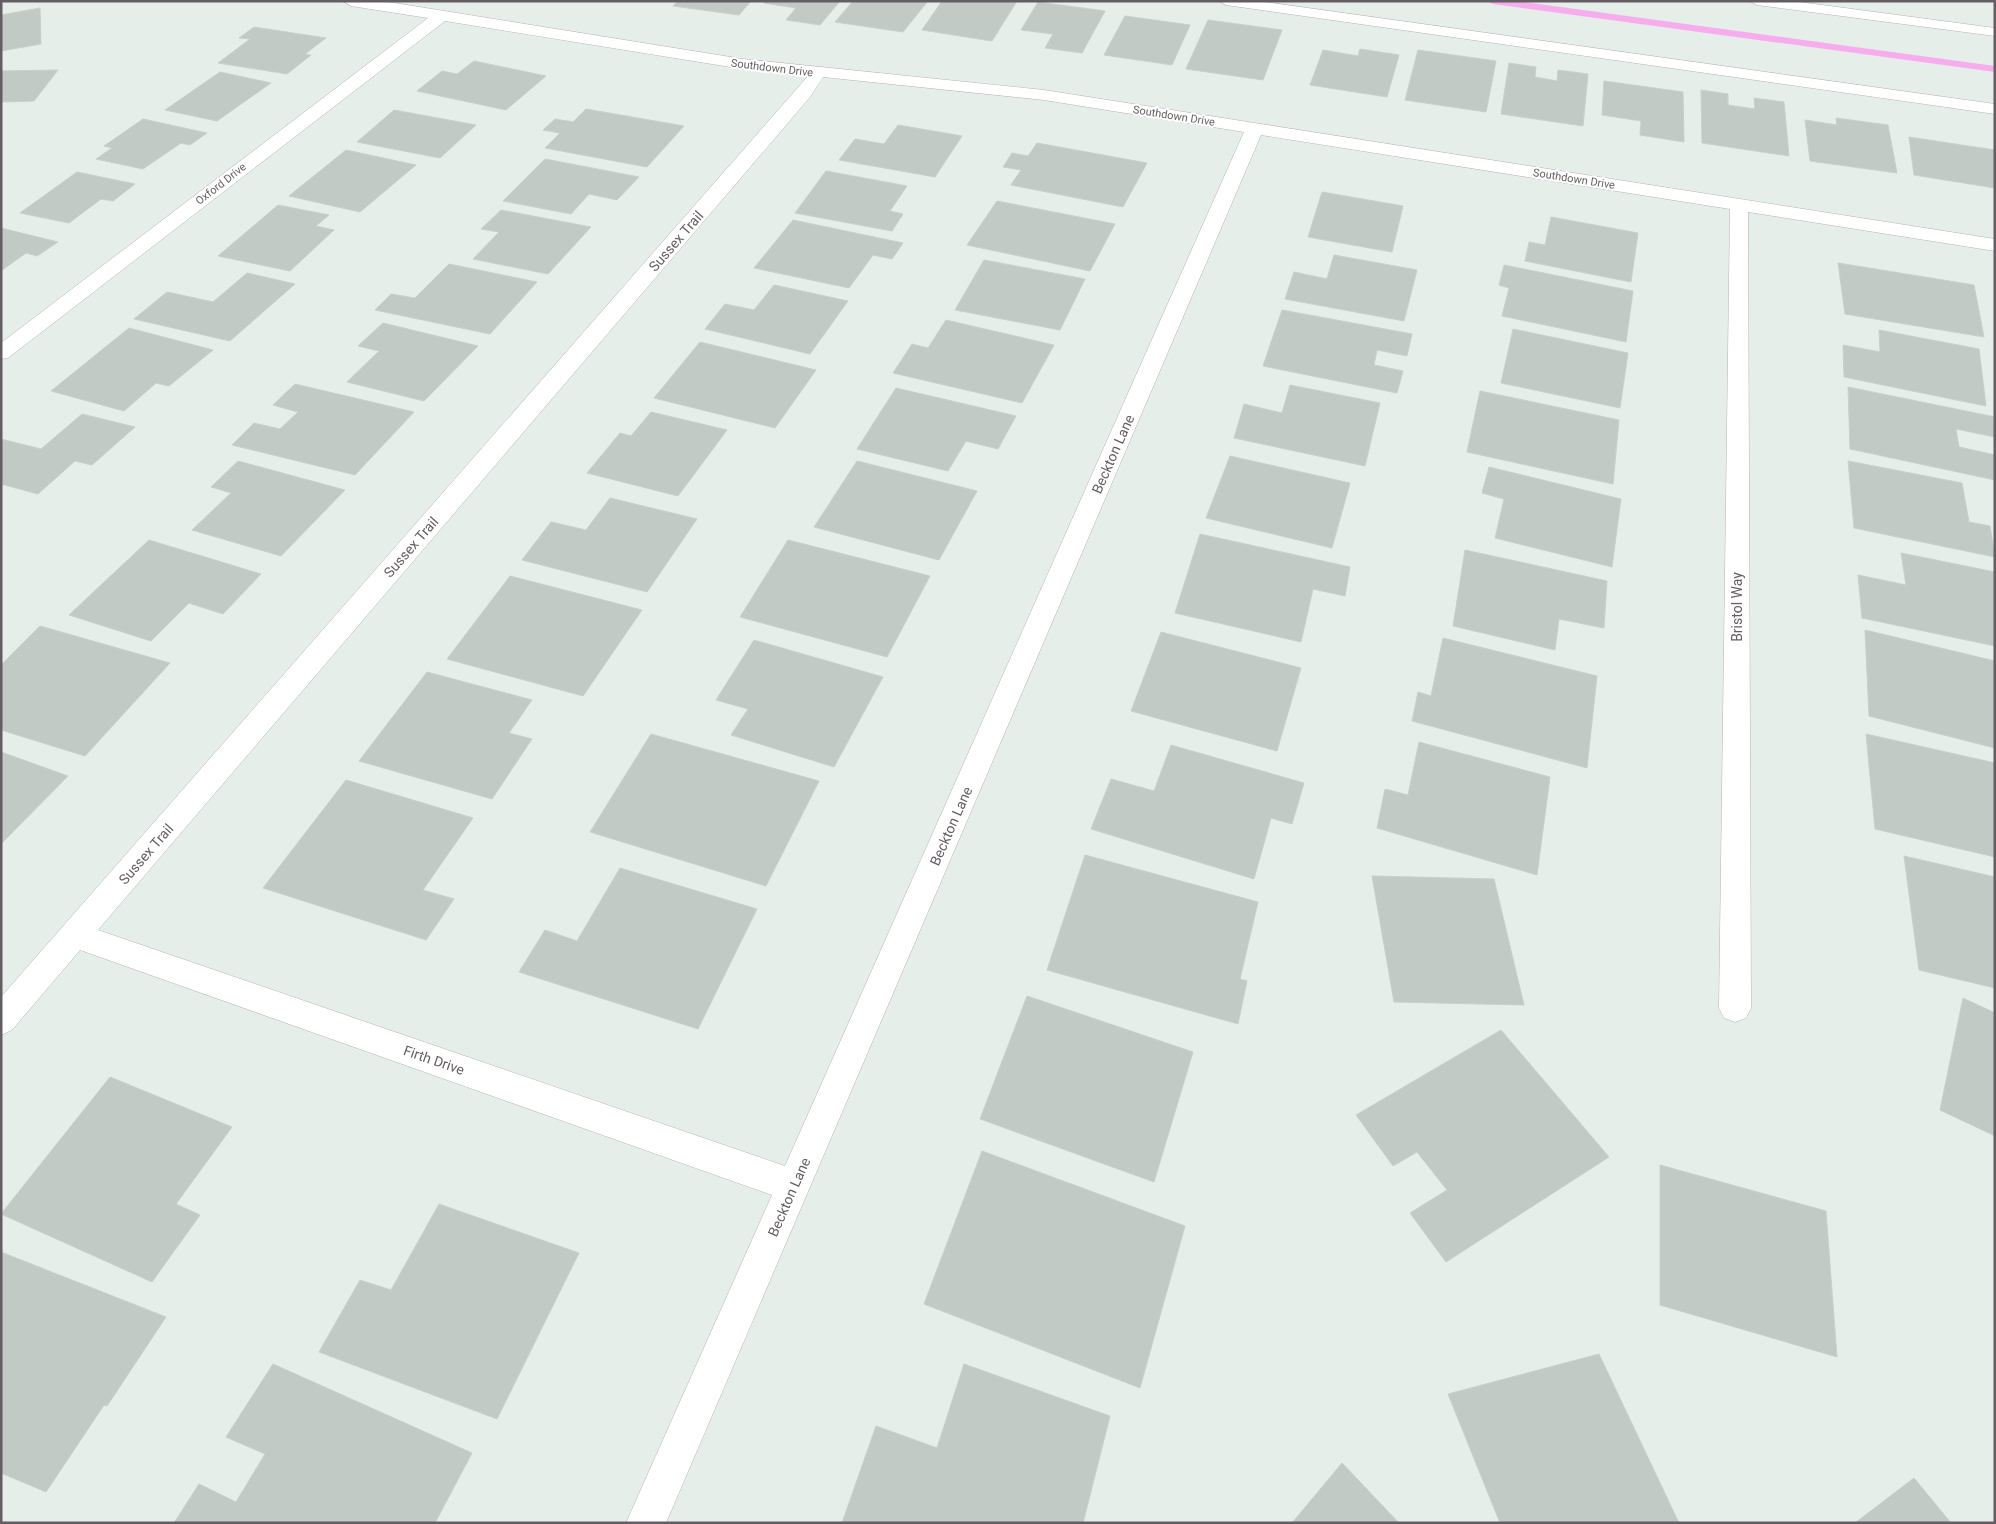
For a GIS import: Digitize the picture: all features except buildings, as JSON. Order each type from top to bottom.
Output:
[{"type":"street","name":"Southdown Drive","points":[[352,1],[666,54],[818,73],[1044,95],[1995,245]]},
{"type":"street","name":"Oxford Drive","points":[[1,353],[441,16]]},
{"type":"street","name":"Sussex Trail","points":[[1,1020],[804,93],[818,73]]},
{"type":"street","name":"Beckton Lane","points":[[646,1523],[1255,128]]},
{"type":"street","name":"Bristol Way","points":[[1735,1008],[1740,206]]},
{"type":"street","name":"Firth Drive","points":[[76,935],[793,1186]]},
{"type":"lane","points":[[1226,1],[1995,109]]},
{"type":"lane","points":[[1757,1],[1995,32]]},
{"type":"waterway","points":[[1493,1],[1995,69]]}]
